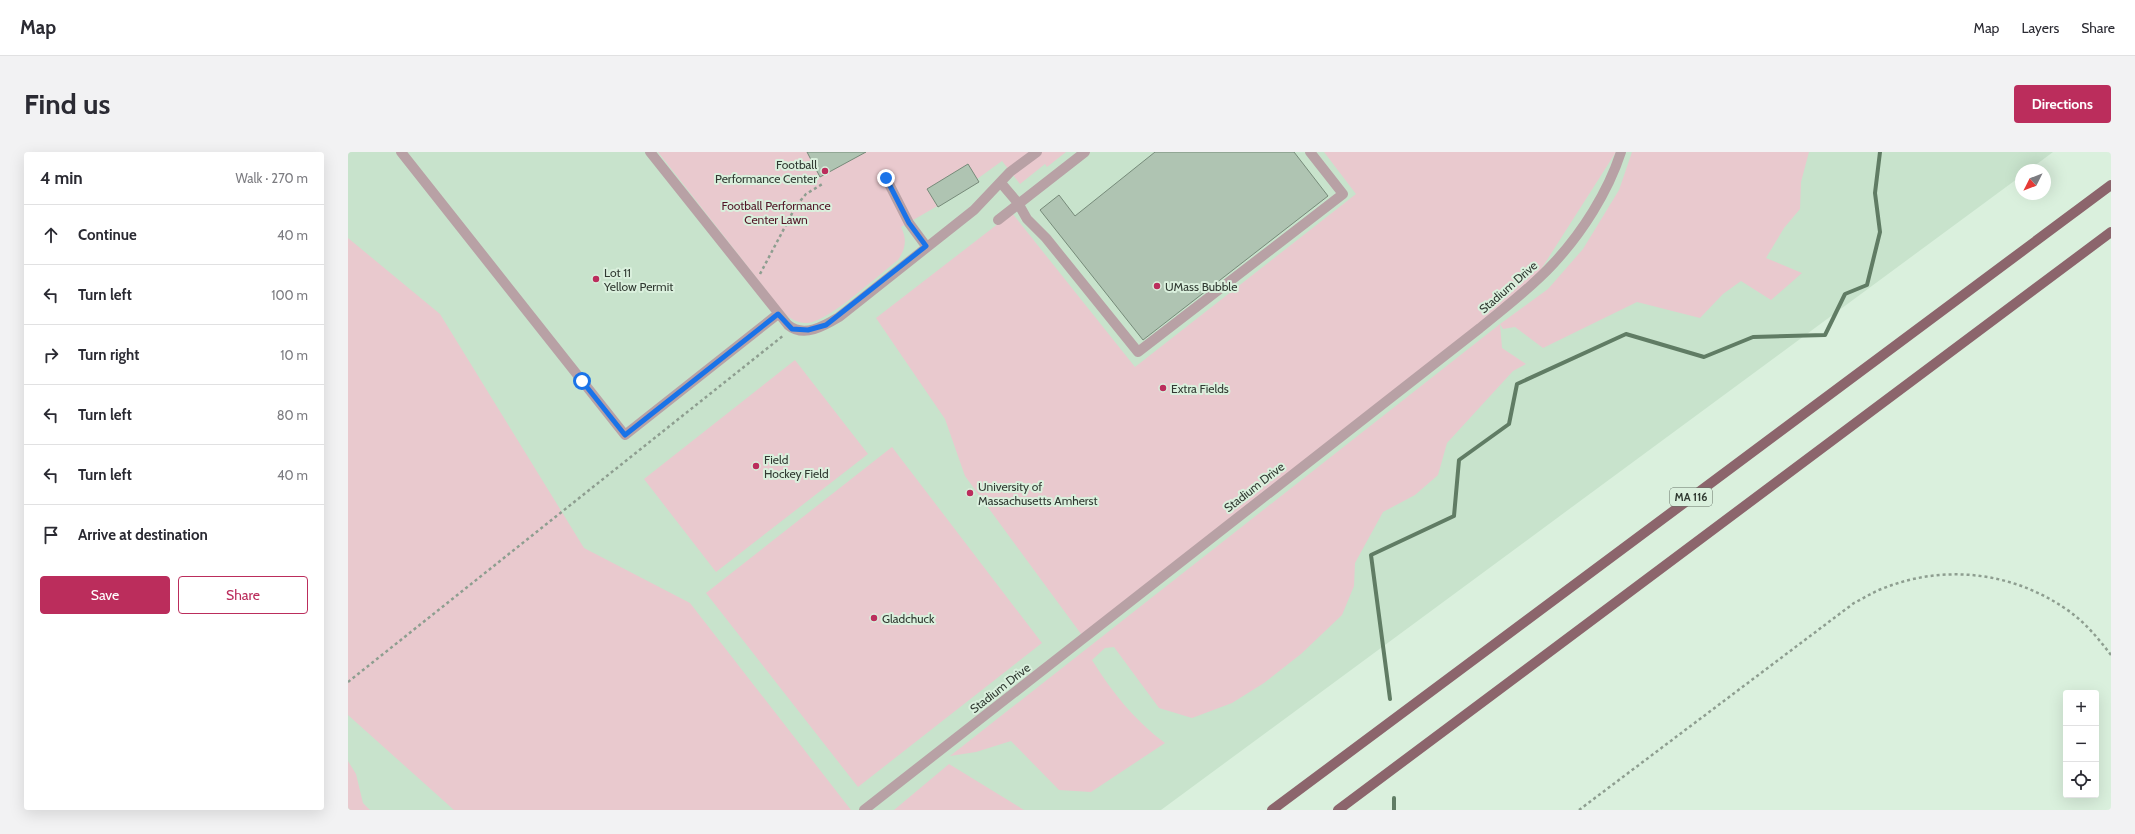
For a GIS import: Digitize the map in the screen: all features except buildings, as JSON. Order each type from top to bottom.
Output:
[{"type":"main road","name":"MA 116","points":[[1272,810],[2111,185]]},
{"type":"main road","points":[[1338,810],[2111,232]]},
{"type":"street","points":[[401,152],[625,435],[778,314]]},
{"type":"street","points":[[650,152],[778,314],[792,329],[808,330],[826,325],[974,210],[1010,172],[1037,152]]},
{"type":"street","points":[[998,220],[1085,152]]},
{"type":"street","points":[[1001,183],[1018,203],[1027,219],[1046,238],[1138,352],[1343,194],[1310,152]]},
{"type":"street","name":"Stadium Drive","points":[[864,810],[1480,328],[1531,285],[1553,264],[1581,228],[1603,193],[1621,152]]},
{"type":"street","points":[[886,178],[909,223],[926,246]]},
{"type":"path","points":[[754,282],[768,261],[796,206],[806,194],[824,183]]},
{"type":"path","points":[[348,682],[792,329]]},
{"type":"path","points":[[1579,810],[1854,604],[1883,588],[1913,578],[1945,574],[1978,574],[2009,581],[2040,593],[2067,610],[2092,631],[2111,655]]},
{"type":"shaded area","name":"University of Massachusetts Amherst","points":[[348,152],[2053,152],[2037,164],[2015,164],[2015,180],[1161,810],[348,810]]},
{"type":"green space","name":"Football Performance Center Lawn","points":[[658,152],[1066,152],[1047,167],[1045,164],[1020,184],[1002,161],[977,179],[979,182],[901,227],[905,244],[898,260],[835,310],[815,321],[802,323],[784,313]]},
{"type":"green space","name":"Extra Fields","points":[[1324,152],[1616,152],[1531,285],[1084,638],[965,476],[945,419],[876,318],[1012,213],[1135,367],[1356,194]]},
{"type":"green space","points":[[1632,152],[1809,152],[1801,182],[1800,209],[1784,228],[1766,258],[1802,273],[1771,300],[1741,281],[1723,294],[1700,318],[1637,302],[1543,348],[1515,327],[1503,329],[1500,324],[1548,289],[1583,249],[1619,190]]},
{"type":"green space","points":[[348,238],[440,314],[584,548],[690,603],[851,810],[454,810],[348,715]]},
{"type":"green space","points":[[1500,324],[1502,348],[1526,364],[1513,371],[1447,443],[1438,475],[1415,495],[1383,512],[1355,563],[1354,586],[1342,615],[1301,654],[1264,683],[1232,703],[1192,718],[1159,708],[1114,647],[1105,648],[1092,660],[1124,705],[1165,743],[1091,792],[1059,790],[1011,741],[976,752],[950,756]]},
{"type":"green space","name":"Field Hockey Field","points":[[795,360],[868,454],[716,572],[644,479]]},
{"type":"green space","name":"Gladchuck","points":[[892,447],[1042,643],[858,787],[706,593]]},
{"type":"green space","points":[[348,761],[356,774],[363,803],[370,810],[348,810]]},
{"type":"green space","points":[[949,764],[1024,810],[894,810]]},
{"type":"waterway","points":[[1390,699],[1371,555],[1454,516],[1459,460],[1509,424],[1517,384],[1626,334],[1704,357],[1753,337],[1825,335],[1845,294],[1867,285],[1880,232],[1875,193],[1880,152]]},
{"type":"waterway","points":[[1394,798],[1394,810]]},
{"type":"place","name":"Football Performance Center","points":[[825,171]]},
{"type":"place","name":"Lot 11 Yellow Permit","points":[[596,279]]},
{"type":"place","name":"UMass Bubble","points":[[1157,286]]},
{"type":"place","name":"Extra Fields","points":[[1163,388]]},
{"type":"place","name":"Field Hockey Field","points":[[756,466]]},
{"type":"place","name":"University of Massachusetts Amherst","points":[[970,493]]},
{"type":"place","name":"Gladchuck","points":[[874,618]]},
{"type":"route","points":[[582,381],[625,435],[778,314],[788,326],[797,330],[817,328],[826,325],[838,317],[926,246],[909,223],[886,178]]}]
